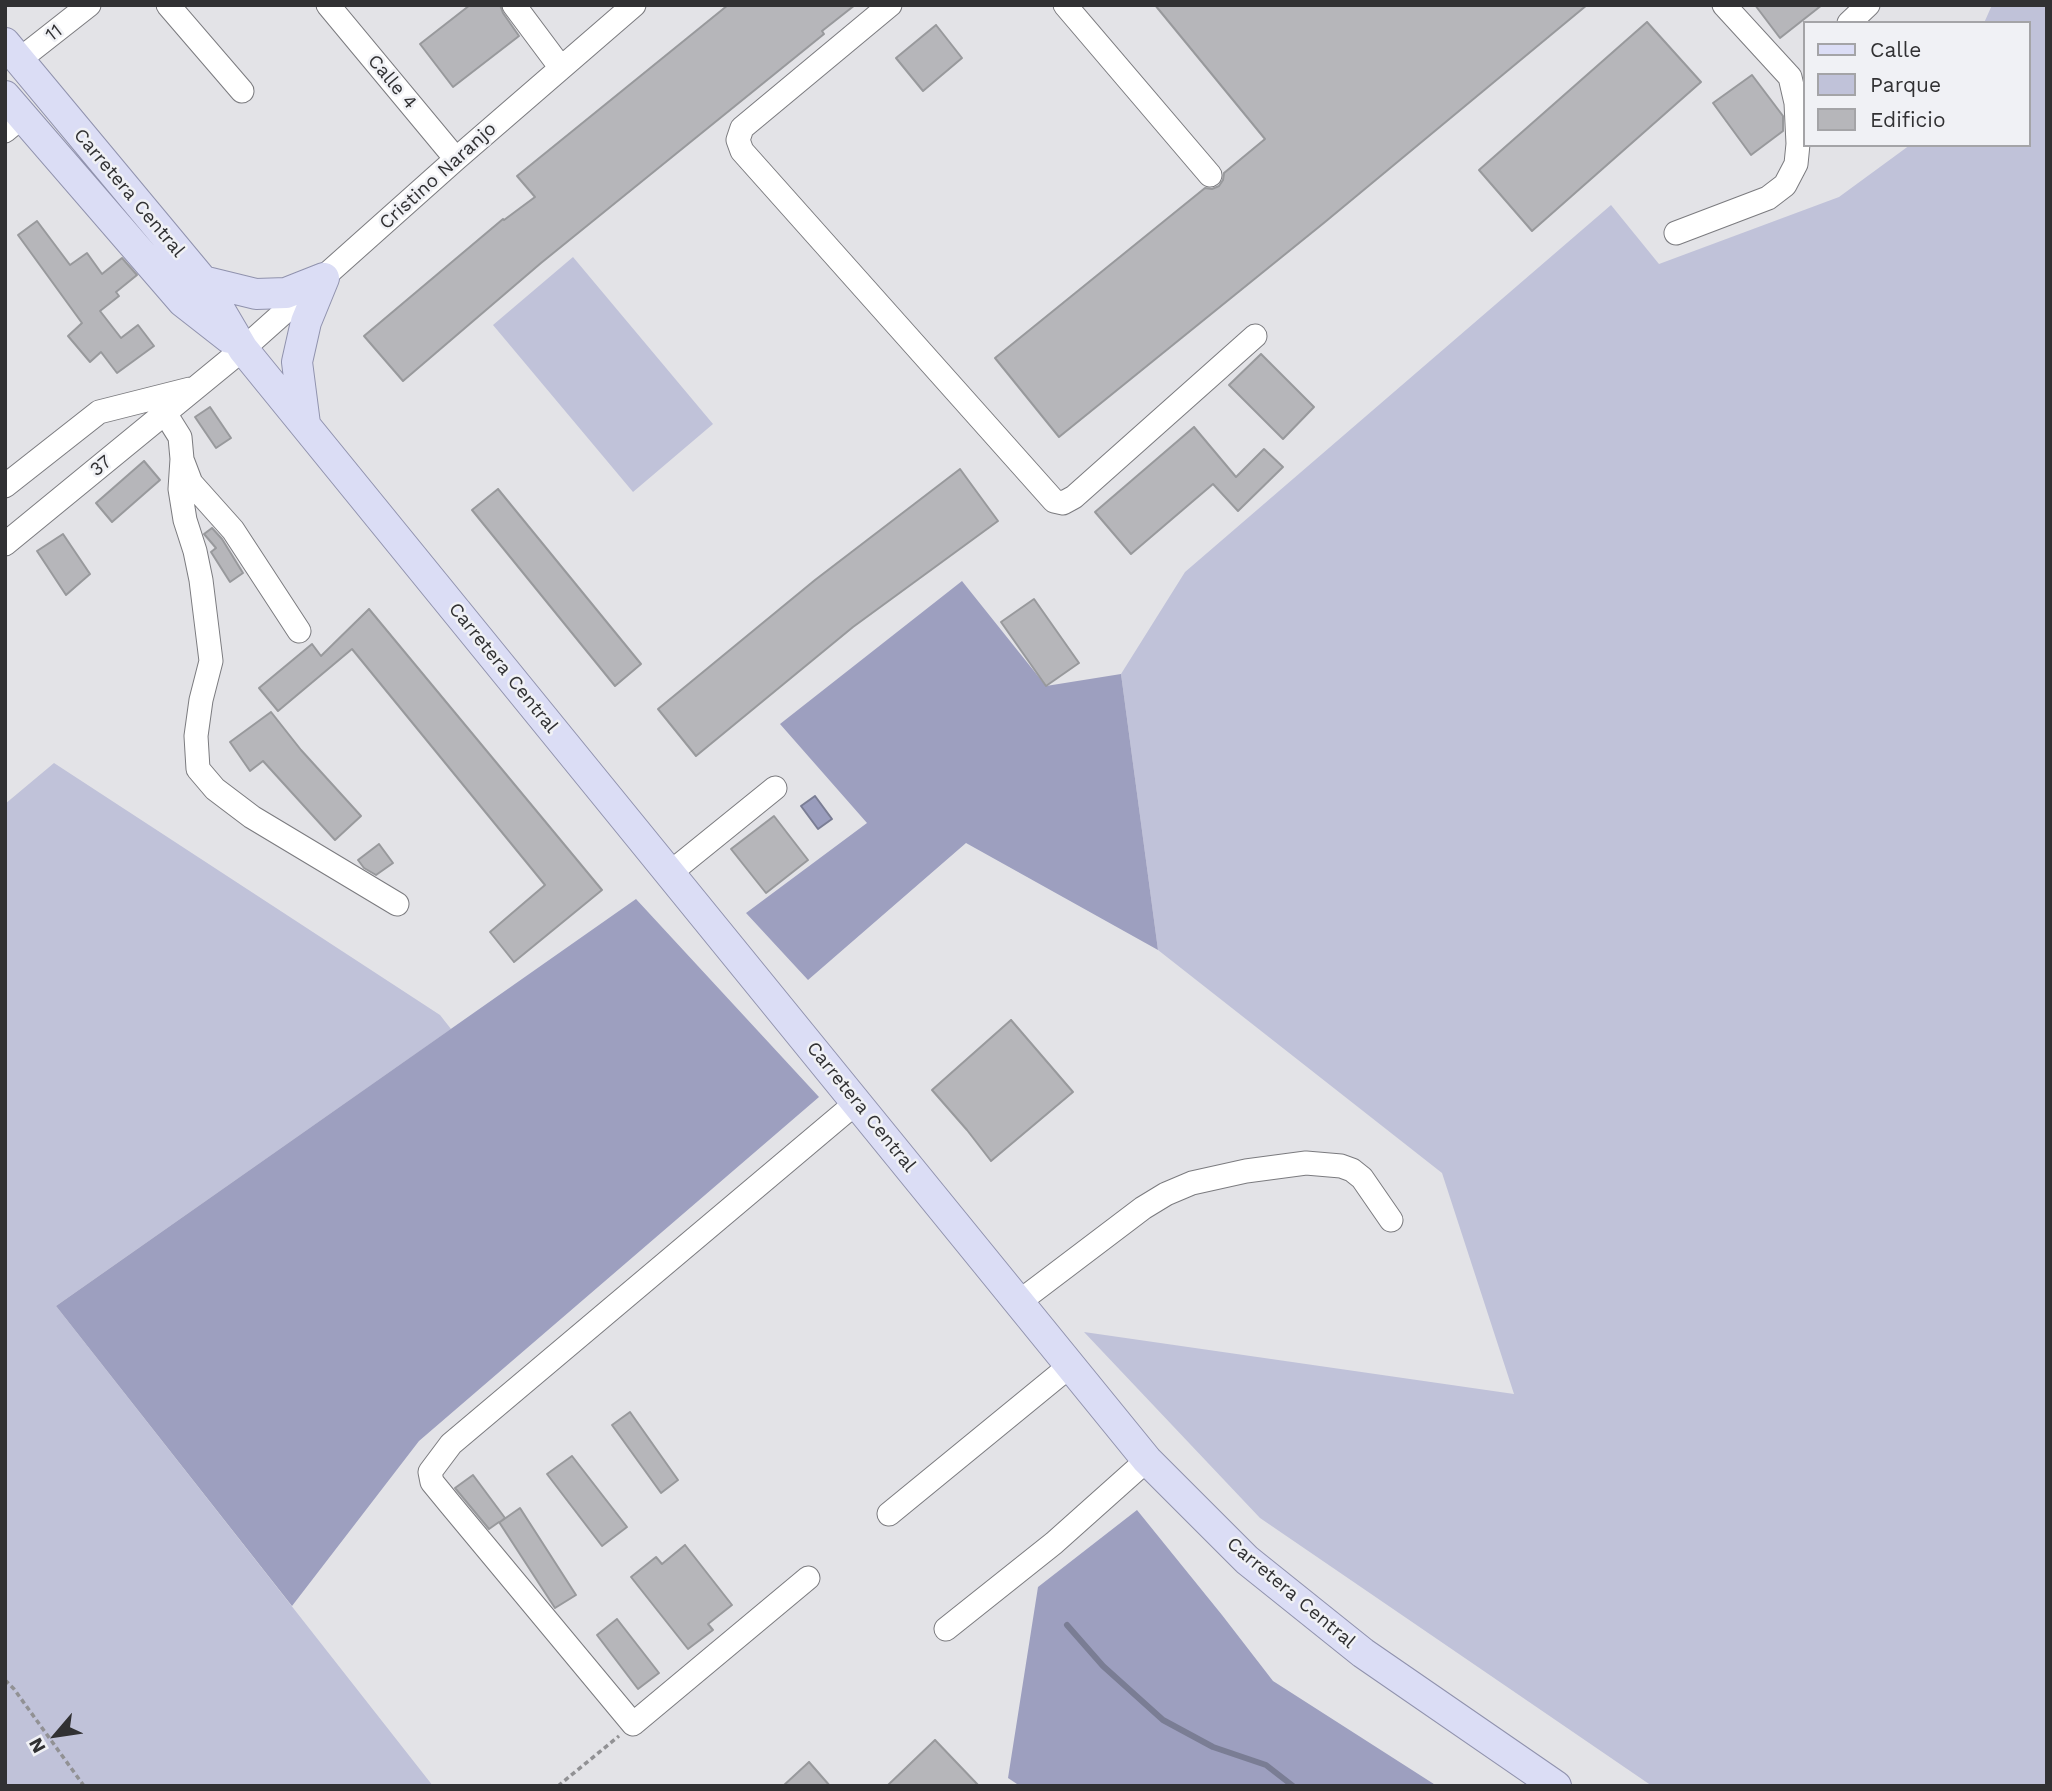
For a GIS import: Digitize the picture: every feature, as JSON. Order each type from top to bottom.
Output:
[{"type":"main road","name":"Carretera Central","points":[[12,52],[203,281],[243,349],[1147,1460],[1247,1560],[1363,1653],[1556,1786]]},
{"type":"main road","points":[[11,115],[48,95]]},
{"type":"main road","name":"Carretera Central","points":[[11,115],[183,302],[243,349]]},
{"type":"main road","points":[[203,281],[256,295],[286,293],[324,278]]},
{"type":"main road","points":[[305,424],[297,362],[306,322],[324,278]]},
{"type":"street","name":"11","points":[[12,52],[89,5]]},
{"type":"street","points":[[168,5],[242,91]]},
{"type":"street","name":"Calle 4","points":[[328,5],[456,159]]},
{"type":"street","points":[[514,5],[561,68]]},
{"type":"street","name":"Cristino Naranjo","points":[[243,349],[634,5]]},
{"type":"street","points":[[890,5],[742,128],[738,140],[742,151],[1055,501],[1063,503],[1073,497],[1255,336]]},
{"type":"street","points":[[1065,5],[1210,175]]},
{"type":"street","points":[[1676,233],[1768,198],[1785,185],[1796,164],[1798,70],[1724,5]]},
{"type":"street","points":[[1851,21],[1868,5]]},
{"type":"street","name":"37","points":[[5,544],[243,349]]},
{"type":"street","name":"37","points":[[5,486],[99,412],[196,387]]},
{"type":"street","points":[[165,413],[180,437],[180,489],[201,580],[211,661],[198,724],[198,769],[215,789],[252,817],[397,904]]},
{"type":"street","points":[[182,459],[191,483],[233,530],[299,631]]},
{"type":"street","points":[[670,873],[775,788]]},
{"type":"street","points":[[808,1578],[633,1724],[432,1482],[430,1472],[451,1444],[857,1102]]},
{"type":"street","points":[[1019,1302],[1143,1208],[1166,1194],[1192,1183],[1246,1171],[1307,1163],[1341,1166],[1362,1178],[1391,1220]]},
{"type":"street","points":[[889,1514],[1071,1365]]},
{"type":"street","points":[[946,1629],[1055,1543],[1147,1460]]},
{"type":"path","points":[[5,1680],[84,1786]]},
{"type":"path","points":[[558,1786],[633,1724]]},
{"type":"green space","points":[[1992,5],[2047,5],[2047,1786],[1652,1786],[1260,1518],[1084,1332],[1514,1394],[1442,1173],[1158,950],[1121,674],[1185,572],[1611,205],[1659,264],[1839,197],[1907,147],[2031,147],[2031,21],[1985,21]]},
{"type":"green space","points":[[573,257],[713,424],[633,492],[493,325]]},
{"type":"green space","points":[[54,763],[440,1015],[451,1029],[56,1306],[433,1786],[5,1786],[5,804]]},
{"type":"shaded area","points":[[962,581],[1046,686],[1121,674],[1158,950],[966,843],[808,980],[746,913],[867,823],[780,724]]},
{"type":"shaded area","points":[[815,796],[832,819],[818,829],[801,806]]},
{"type":"shaded area","points":[[636,899],[819,1097],[419,1441],[292,1606],[56,1306]]},
{"type":"shaded area","points":[[1137,1510],[1273,1681],[1437,1786],[1020,1786],[1008,1778],[1038,1587]]},
{"type":"building","points":[[470,5],[500,5],[519,36],[453,87],[420,44]]},
{"type":"building","points":[[728,5],[855,5],[822,31],[824,34],[541,263],[403,381],[364,336],[503,219],[535,197],[517,176]]},
{"type":"building","points":[[1155,5],[1587,5],[1059,437],[995,358],[1205,188],[1219,186],[1224,173],[1265,139]]},
{"type":"building","points":[[1755,5],[1822,5],[1780,38]]},
{"type":"building","points":[[1647,22],[1701,82],[1532,231],[1479,170]]},
{"type":"building","points":[[936,25],[962,58],[923,91],[896,58]]},
{"type":"building","points":[[1752,75],[1783,116],[1783,131],[1751,155],[1713,103]]},
{"type":"building","points":[[37,221],[70,265],[87,253],[102,274],[122,258],[137,275],[116,292],[119,296],[100,311],[121,338],[138,325],[154,346],[117,373],[101,352],[90,362],[68,336],[82,323],[18,235]]},
{"type":"building","points":[[1261,354],[1314,407],[1283,439],[1229,385]]},
{"type":"building","points":[[210,407],[231,438],[216,448],[195,417]]},
{"type":"building","points":[[1194,427],[1236,477],[1264,449],[1283,467],[1238,511],[1213,484],[1131,554],[1095,512]]},
{"type":"building","points":[[144,461],[160,480],[112,522],[96,503]]},
{"type":"building","points":[[960,469],[998,521],[853,627],[696,756],[658,709],[815,580]]},
{"type":"building","points":[[498,489],[641,664],[615,686],[472,510]]},
{"type":"building","points":[[212,528],[243,573],[230,582],[211,552],[216,548],[204,534]]},
{"type":"building","points":[[63,534],[90,574],[66,595],[37,551]]},
{"type":"building","points":[[1034,599],[1079,663],[1046,686],[1001,622]]},
{"type":"building","points":[[369,609],[602,890],[514,962],[490,932],[545,885],[352,649],[278,711],[259,688],[312,644],[321,656]]},
{"type":"building","points":[[271,712],[301,750],[361,816],[335,840],[263,761],[250,771],[230,742]]},
{"type":"building","points":[[774,816],[808,860],[766,893],[731,849]]},
{"type":"building","points":[[379,844],[393,863],[376,875],[364,868],[358,860]]},
{"type":"building","points":[[1011,1020],[1073,1092],[991,1161],[932,1090]]},
{"type":"building","points":[[630,1412],[678,1480],[661,1493],[612,1425]]},
{"type":"building","points":[[572,1456],[627,1527],[602,1546],[547,1474]]},
{"type":"building","points":[[473,1475],[505,1518],[500,1522],[520,1508],[576,1595],[555,1608],[499,1522],[489,1529],[455,1488]]},
{"type":"building","points":[[685,1545],[732,1605],[708,1624],[713,1630],[688,1649],[631,1577],[656,1557],[662,1564]]},
{"type":"building","points":[[617,1619],[659,1673],[638,1689],[597,1635]]},
{"type":"building","points":[[935,1740],[979,1786],[887,1786]]},
{"type":"building","points":[[809,1762],[830,1786],[783,1786]]},
{"type":"waterway","points":[[1067,1625],[1103,1666],[1163,1720],[1213,1747],[1266,1765],[1293,1786]]}]
